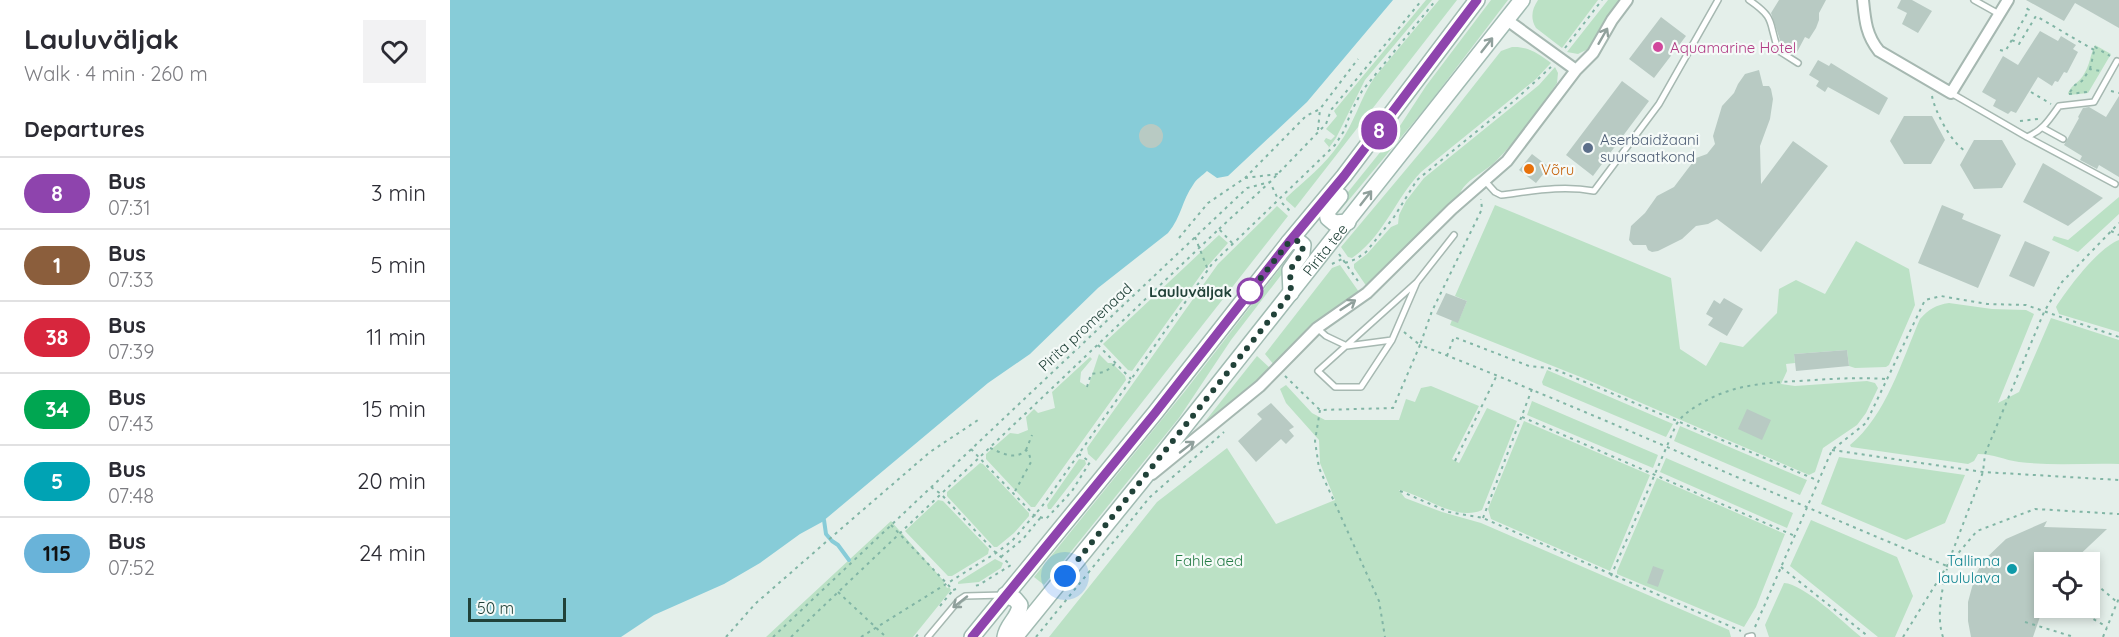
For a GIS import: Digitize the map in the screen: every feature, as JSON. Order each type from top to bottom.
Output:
[{"type":"main road","points":[[972,637],[1344,176],[1477,0]]},
{"type":"main road","name":"Pirita tee","points":[[1015,637],[1348,222],[1522,0]]},
{"type":"main road","points":[[1344,176],[1341,194],[1327,212],[1328,218],[1334,223],[1348,222]]},
{"type":"main road","points":[[1289,242],[1298,241],[1303,245],[1302,253],[1290,270],[1291,293]]},
{"type":"main road","points":[[1005,595],[1015,599],[1020,605],[1019,613],[1006,631],[1005,637]]},
{"type":"street","points":[[1140,483],[1195,441],[1260,386],[1317,328],[1367,293],[1452,209],[1507,160],[1576,70],[1593,53],[1612,20],[1627,0]]},
{"type":"street","points":[[1863,0],[1865,26],[1871,41],[1879,51],[1951,93],[2008,0]]},
{"type":"street","points":[[1507,20],[1576,70]]},
{"type":"lane","points":[[1484,180],[1501,195],[1574,187],[1594,191],[1659,104],[1718,0]]},
{"type":"lane","points":[[1749,0],[1765,11],[1771,20],[1779,51],[1798,63]]},
{"type":"lane","points":[[1974,0],[1999,14]]},
{"type":"lane","points":[[2027,137],[2043,128],[2062,106],[2094,102],[2118,61]]},
{"type":"lane","points":[[1951,93],[2115,184]]},
{"type":"lane","points":[[2043,128],[2063,139]]},
{"type":"lane","points":[[1417,282],[1392,340],[1361,387],[1335,387],[1318,371],[1417,282],[1454,235]]},
{"type":"lane","points":[[1317,328],[1326,336],[1347,346],[1392,340]]},
{"type":"lane","points":[[928,637],[965,596],[1005,595]]},
{"type":"path","name":"Pirita promenaad","points":[[773,637],[1247,188],[1270,182],[1326,124],[1330,110],[1422,0]]},
{"type":"path","points":[[861,637],[923,597],[949,584],[1012,541],[1079,454],[1208,270],[1335,145],[1344,131],[1362,90],[1436,0]]},
{"type":"path","points":[[1345,263],[1366,252],[1395,217],[1418,180],[1540,78],[1602,0]]},
{"type":"path","points":[[2000,50],[2004,51],[2012,40],[2029,10],[2025,7]]},
{"type":"path","points":[[2012,40],[2019,44],[2036,15],[2094,50]]},
{"type":"path","points":[[2094,50],[2095,47],[2118,61]]},
{"type":"path","points":[[2014,121],[2038,119],[2062,106],[2090,69],[2094,50]]},
{"type":"path","points":[[2095,80],[2109,55]]},
{"type":"path","points":[[1179,238],[1208,203],[1245,178],[1306,116],[1320,109],[1358,59]]},
{"type":"path","points":[[2090,69],[2100,71]]},
{"type":"path","points":[[1934,83],[1933,103],[1954,142],[1965,151]]},
{"type":"path","points":[[2069,94],[2087,92],[2089,89]]},
{"type":"path","points":[[2031,92],[2049,104],[2062,106]]},
{"type":"path","points":[[1318,132],[1320,109]]},
{"type":"path","points":[[1245,178],[1278,174]]},
{"type":"path","points":[[791,637],[1270,182],[1277,197]]},
{"type":"path","points":[[1420,345],[1436,303],[1482,208],[1479,196]]},
{"type":"path","points":[[1282,203],[1292,213]]},
{"type":"path","points":[[1943,637],[1939,625],[1947,566],[1983,472],[1988,445],[2044,312],[2062,282],[2119,224]]},
{"type":"path","points":[[1220,229],[1233,244]]},
{"type":"path","points":[[2111,231],[2119,235]]},
{"type":"path","points":[[1195,237],[1208,270]]},
{"type":"path","points":[[1332,264],[1342,259]]},
{"type":"path","points":[[1400,491],[1449,512],[1483,518],[1750,636],[1808,509],[1832,450],[1866,423],[1925,300],[1941,296],[1987,304],[2026,305],[2119,337]]},
{"type":"path","points":[[1447,356],[1454,337],[1529,366],[1548,368],[1819,482]]},
{"type":"path","points":[[1098,345],[1131,379]]},
{"type":"path","points":[[1438,352],[1532,389],[1808,509],[1947,566]]},
{"type":"path","points":[[1087,387],[1092,374],[1106,372],[1116,363]]},
{"type":"path","points":[[1274,370],[1286,377]]},
{"type":"path","points":[[1455,461],[1497,375]]},
{"type":"path","points":[[1611,576],[1677,422],[1686,412],[1716,395],[1736,388],[1769,382],[1861,377],[1887,380]]},
{"type":"path","points":[[1483,518],[1532,389]]},
{"type":"path","points":[[1320,410],[1315,441],[1319,468],[1379,601],[1385,637]]},
{"type":"path","points":[[1522,417],[1795,536]]},
{"type":"path","points":[[726,637],[755,604],[930,452],[978,420]]},
{"type":"path","points":[[1036,637],[1150,497],[1227,430]]},
{"type":"path","points":[[990,448],[1012,457],[1022,455],[1032,435]]},
{"type":"path","points":[[971,449],[1034,515],[1047,519],[1090,462],[1079,454]]},
{"type":"path","points":[[1014,493],[1031,462],[1026,450]]},
{"type":"path","points":[[1832,450],[1983,472],[2119,480]]},
{"type":"path","points":[[932,487],[996,553],[1011,565],[979,585],[969,586]]},
{"type":"path","points":[[1903,637],[1947,566],[1977,531],[2035,508],[2119,514]]},
{"type":"path","points":[[1001,557],[1023,539],[1041,517]]},
{"type":"path","points":[[891,525],[953,590],[960,588]]},
{"type":"path","points":[[1781,567],[1869,637]]},
{"type":"path","points":[[2100,588],[2117,602]]},
{"type":"path","points":[[838,592],[886,637]]},
{"type":"path","points":[[2103,637],[2119,598]]},
{"type":"path","points":[[2091,618],[2107,627]]},
{"type":"path","points":[[2025,622],[2074,637]]},
{"type":"green space","points":[[1426,0],[1432,0],[1365,80],[1336,138],[1328,149],[1324,141],[1326,138],[1331,140],[1335,136],[1326,129],[1337,116],[1334,111]]},
{"type":"green space","points":[[1439,0],[1457,0],[1295,208],[1286,198],[1334,151],[1349,128],[1374,78]]},
{"type":"green space","points":[[1491,0],[1508,0],[1428,105],[1338,213],[1335,213],[1336,207],[1394,135],[1426,86]]},
{"type":"green space","points":[[1538,0],[1598,0],[1562,48],[1534,24],[1532,14]]},
{"type":"green space","points":[[1608,0],[1623,0],[1588,49],[1578,54],[1567,52]]},
{"type":"green space","points":[[2095,45],[2111,54],[2088,93],[2069,95],[2070,90],[2086,71]]},
{"type":"green space","points":[[1512,47],[1528,49],[1551,63],[1536,79],[1421,172],[1373,239],[1352,258],[1348,257],[1341,247],[1434,136],[1501,51]]},
{"type":"green space","points":[[1555,67],[1558,73],[1557,83],[1536,114],[1512,143],[1496,161],[1465,185],[1459,196],[1367,287],[1354,268],[1354,264],[1367,254],[1391,227],[1398,224],[1399,215],[1406,201],[1424,178],[1539,85]]},
{"type":"green space","points":[[2119,197],[2119,214],[2078,252],[2052,240],[2054,236],[2068,240]]},
{"type":"green space","points":[[1495,205],[1671,278],[1680,349],[1706,366],[1720,342],[1743,347],[1777,313],[1779,289],[1796,280],[1825,294],[1856,241],[1909,269],[1915,305],[1889,365],[1886,367],[1855,368],[1849,366],[1847,350],[1794,354],[1795,363],[1786,364],[1787,371],[1781,384],[1795,386],[1867,381],[1875,383],[1878,388],[1866,413],[1857,425],[1823,448],[1815,472],[1809,475],[1583,378],[1450,325],[1452,320],[1458,322],[1467,301],[1455,296]]},
{"type":"green space","points":[[1277,206],[1288,216],[1096,461],[1088,454],[1087,448],[1218,264]]},
{"type":"green space","points":[[1219,235],[1228,243],[1205,269],[1132,371],[1128,370],[1103,344]]},
{"type":"green space","points":[[2119,240],[2119,332],[2059,314],[2056,307],[2076,280],[2102,251]]},
{"type":"green space","points":[[1292,253],[1295,257],[1231,340],[1179,418],[1044,585],[1034,577],[1185,391]]},
{"type":"green space","points":[[1340,265],[1359,292],[1307,330],[1274,365],[1265,354],[1332,268]]},
{"type":"green space","points":[[1949,303],[1992,309],[2026,310],[2034,314],[1998,403],[2019,392],[2051,318],[2119,340],[2119,464],[2031,463],[1978,454],[1974,461],[1968,464],[1851,447],[1850,445],[1874,419],[1883,403],[1920,319],[1933,308]]},
{"type":"green space","points":[[1099,354],[1108,363],[1112,363],[1126,380],[1035,507],[1031,507],[986,459],[986,454],[1010,433],[1018,434],[1028,430],[1026,417],[1034,409],[1038,413],[1055,408],[1052,392],[1090,357],[1092,359],[1081,372],[1080,382],[1088,387]]},
{"type":"green space","points":[[1257,356],[1270,368],[1252,388],[1199,429]]},
{"type":"green space","points":[[1547,370],[1673,424],[1666,437],[1543,385]]},
{"type":"green space","name":"Fahle aed","points":[[1286,385],[1312,413],[1325,420],[1399,420],[1406,399],[1415,402],[1421,388],[1431,386],[1479,406],[1452,459],[1459,463],[1487,408],[1517,421],[1482,510],[1462,513],[1399,490],[1405,498],[1481,523],[1729,630],[1731,637],[1049,637],[1157,502],[1227,448],[1276,524],[1335,500],[1320,463],[1319,440],[1286,403],[1280,389]]},
{"type":"green space","points":[[1532,401],[1658,455],[1653,468],[1527,415]]},
{"type":"green space","points":[[1524,421],[1650,475],[1610,571],[1491,519],[1488,509]]},
{"type":"green space","points":[[1680,426],[1807,480],[1800,495],[1674,441]]},
{"type":"green space","points":[[1839,457],[1965,475],[1945,523],[1906,540],[1821,504]]},
{"type":"green space","points":[[1666,458],[1793,513],[1787,528],[1660,472]]},
{"type":"green space","points":[[1079,459],[1085,460],[1086,464],[1051,509],[1048,509],[1047,505]]},
{"type":"green space","points":[[980,463],[1029,513],[1014,533],[997,547],[994,547],[947,496],[947,492]]},
{"type":"green space","points":[[1657,478],[1785,534],[1756,607],[1744,627],[1617,574]]},
{"type":"green space","points":[[938,500],[943,501],[989,549],[988,554],[952,576],[948,576],[905,531]]},
{"type":"green space","points":[[1811,520],[1897,557],[1913,596],[1895,637],[1878,637],[1790,566]]},
{"type":"green space","points":[[891,521],[951,590],[913,637],[766,637]]},
{"type":"green space","points":[[995,559],[1003,563],[1001,568],[979,582],[958,584],[958,582]]},
{"type":"green space","points":[[1784,583],[1813,597],[1861,637],[1769,637],[1765,625]]},
{"type":"water","points":[[450,0],[1393,0],[1307,102],[1228,176],[1217,178],[1207,171],[1196,181],[1168,233],[1098,288],[1030,354],[988,383],[822,522],[724,584],[654,615],[621,637],[450,637]]},
{"type":"building","points":[[1779,0],[1826,0],[1819,13],[1816,28],[1809,39],[1805,37],[1797,52],[1781,44],[1771,13]]},
{"type":"building","points":[[1901,0],[1912,0],[1932,11],[1918,33],[1902,24],[1907,13],[1897,8]]},
{"type":"building","points":[[2026,0],[2119,0],[2119,28],[2075,3],[2064,21]]},
{"type":"building","name":"Aquamarine Hotel","points":[[1661,17],[1686,36],[1654,78],[1629,59]]},
{"type":"building","points":[[2040,31],[2058,41],[2061,36],[2076,45],[2073,49],[2078,52],[2067,73],[2064,72],[2058,82],[2055,81],[2052,86],[2038,77],[2016,113],[2011,111],[2008,114],[1993,106],[1996,100],[1982,92],[2003,56],[2018,65]]},
{"type":"building","points":[[1818,60],[1829,66],[1831,63],[1888,98],[1879,115],[1828,87],[1825,92],[1816,86],[1819,81],[1809,75]]},
{"type":"building","points":[[1759,70],[1763,86],[1769,86],[1773,99],[1770,119],[1760,146],[1761,184],[1793,141],[1828,166],[1761,252],[1717,219],[1708,224],[1696,226],[1682,239],[1658,251],[1648,250],[1646,245],[1633,245],[1629,240],[1631,226],[1645,213],[1657,196],[1674,187],[1696,158],[1707,154],[1715,144],[1713,136],[1722,106],[1734,93],[1745,74]]},
{"type":"building","points":[[1622,81],[1649,101],[1593,176],[1566,155]]},
{"type":"building","points":[[2119,96],[2119,177],[2099,165],[2097,169],[2080,160],[2082,156],[2064,145],[2083,108],[2089,107],[2106,117]]},
{"type":"building","points":[[1904,116],[1932,116],[1945,140],[1931,164],[1904,164],[1890,141]]},
{"type":"building","points":[[1151,124],[1156,125],[1162,131],[1162,141],[1156,147],[1151,148],[1146,147],[1140,141],[1139,136],[1140,131],[1146,125]]},
{"type":"building","points":[[1974,140],[2002,140],[2016,164],[2002,188],[1974,189],[1960,165]]},
{"type":"building","points":[[1532,154],[1549,167],[1536,183],[1519,170]]},
{"type":"building","points":[[2043,163],[2103,198],[2068,226],[2023,202]]},
{"type":"building","points":[[1942,205],[1964,214],[1962,219],[2001,235],[1978,288],[1918,263]]},
{"type":"building","points":[[2025,241],[2050,252],[2034,287],[2009,276]]},
{"type":"building","points":[[1446,293],[1467,301],[1458,323],[1436,314]]},
{"type":"building","points":[[1724,298],[1743,309],[1727,336],[1708,325],[1713,318],[1706,314],[1714,300],[1720,304]]},
{"type":"building","points":[[1847,350],[1849,366],[1796,371],[1794,354]]},
{"type":"building","points":[[1271,403],[1294,427],[1289,430],[1294,436],[1286,444],[1281,439],[1256,462],[1238,441],[1262,419],[1257,414]]},
{"type":"building","points":[[1747,409],[1771,420],[1762,440],[1738,429]]},
{"type":"building","name":"Tallinna laululava","points":[[2047,521],[2044,527],[2107,529],[2083,552],[2034,552],[2034,618],[2040,618],[2033,637],[1971,637],[1968,602],[1975,576],[1983,561],[2006,539]]},
{"type":"building","points":[[1653,566],[1664,570],[1658,587],[1647,583]]},
{"type":"waterway","points":[[824,520],[826,534],[849,560]]},
{"type":"bus line","name":"8","points":[[972,637],[1344,176],[1477,0]]},
{"type":"place","name":"Aquamarine Hotel","points":[[1658,47]]},
{"type":"place","name":"Aserbaidžaani suursaatkond","points":[[1588,148]]},
{"type":"place","name":"Võru","points":[[1529,169]]},
{"type":"place","name":"Lauluväljak","points":[[1250,291]]},
{"type":"place","name":"Tallinna laululava","points":[[2012,569]]},
{"type":"route","points":[[1065,576],[1291,293],[1290,270],[1302,253],[1303,245],[1298,241],[1289,242],[1249,293],[1250,291]]}]
